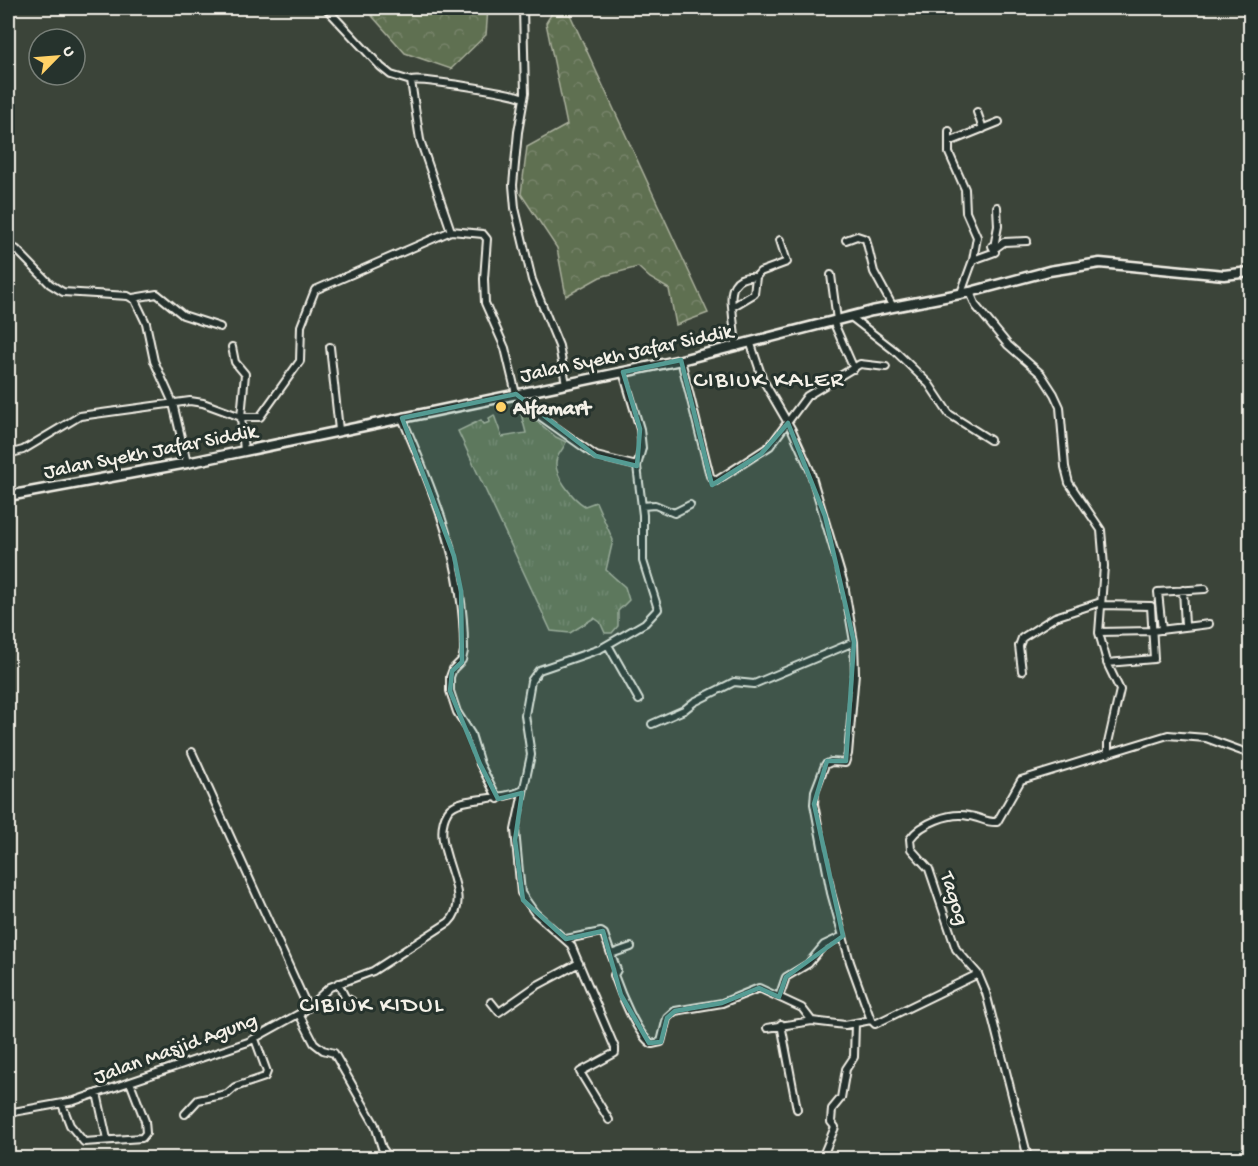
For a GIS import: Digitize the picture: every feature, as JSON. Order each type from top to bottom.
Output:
[{"type":"main road","name":"Jalan Syekh Jafar Siddik","points":[[8,496],[187,464],[339,430],[681,360],[893,307],[970,292],[1049,271],[1100,263],[1224,275],[1251,272]]},
{"type":"street","points":[[326,8],[391,75],[411,81],[423,79],[442,85],[503,91],[524,98]]},
{"type":"street","points":[[522,8],[524,98],[513,185],[515,208],[532,280],[555,331],[566,384]]},
{"type":"street","points":[[411,81],[422,147],[451,231]]},
{"type":"street","points":[[977,112],[983,129]]},
{"type":"street","points":[[949,142],[999,122]]},
{"type":"street","points":[[949,131],[950,156],[965,189],[966,212],[976,234],[973,260],[961,293]]},
{"type":"street","points":[[973,260],[995,252],[992,246],[994,247],[998,226],[997,207]]},
{"type":"street","points":[[8,454],[23,450],[80,416],[197,401],[241,417],[256,418],[264,414],[299,363],[302,355],[301,326],[315,290],[451,231],[483,234],[487,239],[485,303],[505,348],[516,394],[523,404],[596,456],[637,466]]},
{"type":"street","points":[[846,240],[857,236],[866,239],[874,272],[893,307]]},
{"type":"street","points":[[736,347],[731,291],[741,279],[756,277],[761,272],[787,262],[780,240]]},
{"type":"street","points":[[994,247],[1004,242],[1027,241]]},
{"type":"street","points":[[8,249],[16,249],[50,284],[63,292],[133,298],[157,294],[183,315],[220,327]]},
{"type":"street","points":[[831,274],[835,321],[854,369]]},
{"type":"street","points":[[732,307],[754,294],[756,277]]},
{"type":"street","points":[[970,292],[976,306],[1008,345],[1047,380],[1058,400],[1069,483],[1094,516],[1103,538],[1099,632],[1107,663],[1120,690],[1108,743],[1108,754],[1173,735],[1206,738],[1251,754]]},
{"type":"street","points":[[133,298],[146,323],[154,361],[174,403],[187,464]]},
{"type":"street","points":[[851,317],[895,351],[929,384],[949,414],[990,440]]},
{"type":"street","points":[[751,344],[763,380],[788,423],[810,470],[842,576],[854,642],[855,673],[846,760],[843,764],[831,762],[825,765],[815,791],[814,804],[816,824],[843,936],[871,1020],[875,1024],[978,974]]},
{"type":"street","points":[[232,347],[235,362],[245,374],[241,417],[244,451]]},
{"type":"street","points":[[330,347],[339,430]]},
{"type":"street","points":[[681,360],[714,481],[761,454],[788,423],[805,398],[860,364],[886,368]]},
{"type":"street","points":[[609,1120],[580,1070],[616,1051],[579,963],[566,939],[527,905],[521,894],[515,830],[531,755],[525,722],[532,677],[542,668],[586,655],[608,645],[645,623],[658,609],[643,561],[642,506],[637,466],[642,448],[640,429],[623,372]]},
{"type":"street","points":[[402,418],[445,525],[459,577],[464,651],[462,660],[453,669],[450,677],[453,702],[471,734],[480,764],[498,799]]},
{"type":"street","points":[[642,506],[655,504],[674,513],[690,505]]},
{"type":"street","points":[[1162,630],[1158,592],[1205,588]]},
{"type":"street","points":[[1183,590],[1185,625]]},
{"type":"street","points":[[1022,671],[1019,646],[1022,638],[1055,617],[1101,604],[1151,606],[1154,659],[1107,663]]},
{"type":"street","points":[[1099,632],[1152,631],[1185,625],[1209,624]]},
{"type":"street","points":[[652,724],[684,710],[694,702],[734,682],[754,684],[854,642]]},
{"type":"street","points":[[608,645],[639,700]]},
{"type":"street","points":[[192,752],[308,1008]]},
{"type":"street","name":"Tagog","points":[[1028,1158],[1011,1101],[989,1004],[978,974],[956,949],[929,869],[911,849],[910,839],[924,826],[952,817],[967,815],[997,822],[1021,780],[1108,754]]},
{"type":"street","name":"Jalan Masjid Agung","points":[[8,1113],[62,1104],[255,1039],[308,1008],[327,989],[381,966],[457,915],[458,894],[443,833],[445,818],[450,808],[460,802],[498,799],[523,790]]},
{"type":"street","points":[[566,939],[600,932],[604,934],[617,970],[614,975],[621,995],[645,1039],[656,1045],[663,1038],[667,1018],[675,1011],[722,1003],[759,988],[802,1008],[812,1021]]},
{"type":"street","points":[[779,997],[786,977],[808,964],[824,945],[843,936]]},
{"type":"street","points":[[611,954],[631,947]]},
{"type":"street","points":[[491,1002],[499,1012],[536,986],[579,963]]},
{"type":"street","points":[[338,983],[345,997],[352,1001]]},
{"type":"street","points":[[299,1014],[314,1042],[323,1050],[334,1053],[370,1116],[382,1148],[387,1155],[394,1158]]},
{"type":"street","points":[[767,1028],[781,1024],[812,1021],[845,1025],[871,1020]]},
{"type":"street","points":[[822,1158],[835,1127],[831,1122],[832,1109],[841,1098],[846,1069],[854,1057],[855,1023]]},
{"type":"street","points":[[781,1024],[797,1109]]},
{"type":"street","points":[[185,1114],[198,1100],[224,1095],[235,1087],[265,1077],[267,1072],[255,1039]]},
{"type":"street","points":[[62,1104],[70,1125],[84,1143],[146,1135],[145,1121],[130,1082]]},
{"type":"street","points":[[98,1093],[107,1139]]},
{"type":"street","points":[[1234,1158],[1251,1151]]},
{"type":"highlighted area","points":[[681,360],[712,485],[761,454],[788,423],[825,516],[854,642],[846,761],[827,761],[814,804],[843,936],[786,977],[779,997],[759,988],[722,1003],[675,1011],[667,1018],[661,1042],[649,1043],[621,995],[603,931],[566,939],[523,900],[515,840],[522,793],[498,799],[480,764],[450,691],[452,671],[462,662],[461,591],[454,556],[402,418],[516,394],[596,456],[637,466],[640,429],[623,372]]},
{"type":"green space","points":[[365,8],[488,8],[486,35],[451,69],[405,53]]},
{"type":"green space","points":[[555,8],[567,8],[708,313],[676,325],[669,289],[650,278],[638,267],[600,277],[566,296],[557,248],[521,194],[527,147],[567,125],[546,23]]},
{"type":"green space","points":[[519,406],[556,437],[566,442],[556,464],[560,478],[569,492],[585,506],[596,502],[613,540],[606,570],[625,587],[629,600],[618,611],[618,626],[612,633],[605,633],[600,622],[594,618],[570,633],[551,631],[458,431],[481,420],[484,424],[490,422],[489,418],[494,415],[502,437],[526,433]]},
{"type":"place","name":"Alfamart","points":[[501,407]]},
{"type":"district","name":"CIBIUK KALER","points":[[769,378]]},
{"type":"district","name":"CIBIUK KIDUL","points":[[372,1003]]}]
